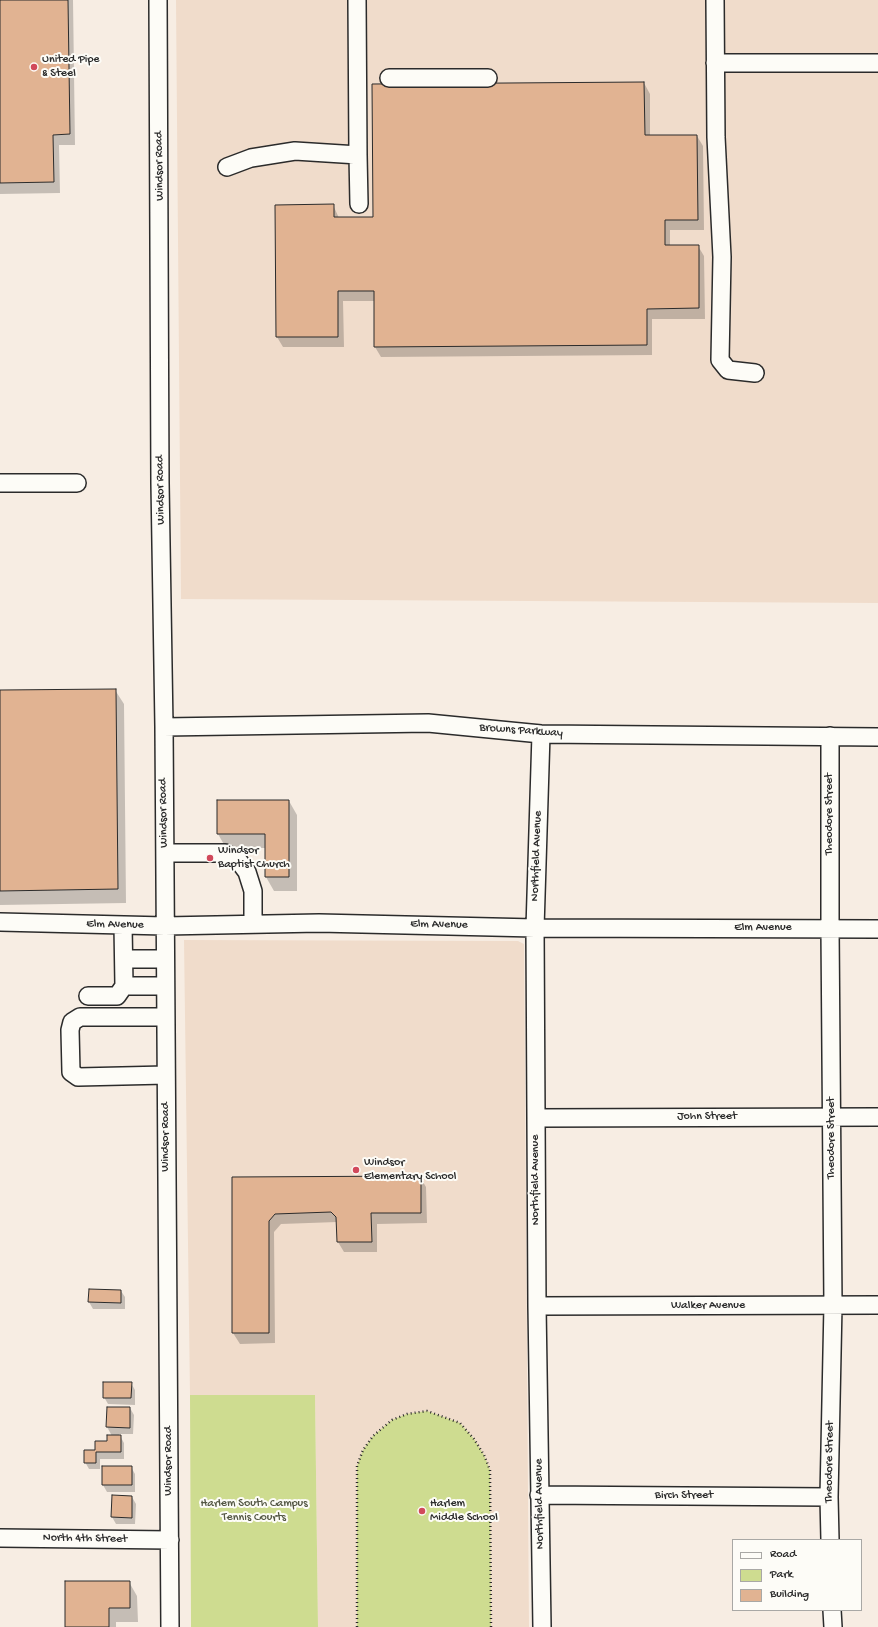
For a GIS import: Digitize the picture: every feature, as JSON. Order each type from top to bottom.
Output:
[{"type":"street","name":"Windsor Road","points":[[158,0],[160,483],[164,727],[170,1627]]},
{"type":"street","points":[[357,0],[359,204]]},
{"type":"street","points":[[715,0],[716,137],[722,257],[720,360],[728,370],[755,373]]},
{"type":"street","points":[[715,63],[878,63]]},
{"type":"street","points":[[389,78],[488,78]]},
{"type":"street","points":[[227,167],[251,158],[295,151],[358,155]]},
{"type":"street","points":[[0,483],[77,483]]},
{"type":"street","name":"Browns Parkway","points":[[164,727],[428,723],[541,734],[878,737]]},
{"type":"street","name":"Northfield Avenue","points":[[541,734],[535,928],[537,1306],[542,1627]]},
{"type":"street","name":"Theodore Street","points":[[830,736],[833,1305],[830,1539]]},
{"type":"street","points":[[165,853],[225,853],[238,860],[247,872],[253,890],[253,924]]},
{"type":"street","name":"Elm Avenue","points":[[0,922],[165,926],[319,923],[535,928],[878,929]]},
{"type":"street","points":[[88,996],[117,996],[124,986],[123,925]]},
{"type":"street","points":[[124,959],[165,959]]},
{"type":"street","points":[[124,986],[166,986]]},
{"type":"street","points":[[166,1017],[80,1017],[72,1022],[70,1030],[71,1072],[74,1075],[83,1077],[166,1075]]},
{"type":"street","name":"John Street","points":[[536,1118],[878,1117]]},
{"type":"street","name":"Walker Avenue","points":[[537,1306],[878,1305]]},
{"type":"street","name":"Birch Street","points":[[540,1495],[830,1497]]},
{"type":"street","name":"North 4th Street","points":[[0,1538],[170,1540]]},
{"type":"street","points":[[832,1611],[832,1627]]},
{"type":"path","points":[[357,1627],[358,1466],[363,1450],[373,1436],[392,1420],[407,1414],[427,1411],[460,1423],[474,1439],[484,1455],[490,1470],[491,1627]]},
{"type":"shaded area","points":[[176,0],[878,0],[878,603],[181,599]]},
{"type":"shaded area","name":"Windsor Elementary School","points":[[184,940],[518,941],[524,944],[529,1627],[318,1627],[315,1396],[190,1395]]},
{"type":"green space","name":"Harlem South Campus Tennis Courts","points":[[190,1395],[315,1395],[318,1627],[191,1627]]},
{"type":"green space","points":[[427,1411],[460,1423],[474,1439],[484,1455],[490,1470],[491,1627],[357,1627],[357,1466],[363,1450],[373,1436],[392,1420],[407,1414]]},
{"type":"building","name":"United Pipe & Steel","points":[[0,0],[68,0],[70,134],[53,135],[54,182],[0,183]]},
{"type":"building","points":[[644,82],[645,135],[697,135],[698,220],[665,220],[665,245],[699,245],[699,308],[647,309],[647,345],[374,347],[374,291],[338,291],[338,337],[276,337],[275,205],[334,204],[334,217],[373,217],[372,84]]},
{"type":"building","points":[[116,689],[118,889],[0,891],[0,690]]},
{"type":"building","points":[[217,800],[289,800],[289,877],[265,877],[265,834],[217,834]]},
{"type":"building","name":"Windsor Elementary School","points":[[421,1176],[421,1213],[371,1213],[372,1242],[337,1242],[336,1217],[331,1212],[275,1214],[269,1221],[269,1333],[232,1333],[232,1177]]},
{"type":"building","points":[[89,1289],[121,1290],[121,1303],[88,1302]]},
{"type":"building","points":[[103,1382],[132,1382],[131,1398],[103,1398]]},
{"type":"building","points":[[107,1407],[130,1407],[130,1428],[106,1427]]},
{"type":"building","points":[[107,1435],[121,1435],[121,1452],[96,1452],[96,1463],[84,1463],[84,1450],[95,1450],[95,1441],[107,1441]]},
{"type":"building","points":[[102,1466],[132,1466],[132,1485],[102,1485]]},
{"type":"building","points":[[112,1495],[132,1496],[132,1518],[111,1517]]},
{"type":"building","points":[[65,1581],[130,1581],[130,1608],[109,1608],[109,1627],[65,1627]]},
{"type":"place","name":"United Pipe & Steel","points":[[34,67]]},
{"type":"place","name":"Windsor Baptist Church","points":[[210,858]]},
{"type":"place","name":"Windsor Elementary School","points":[[356,1170]]},
{"type":"place","name":"Harlem Middle School","points":[[422,1511]]}]
